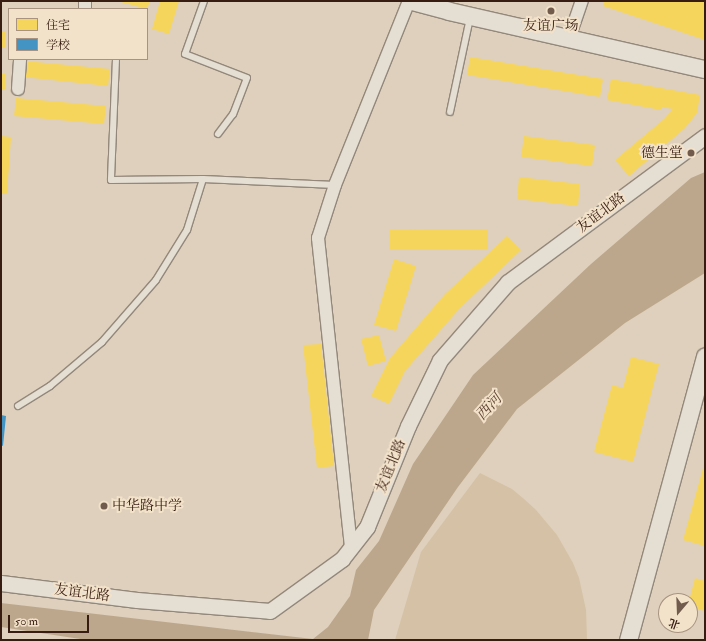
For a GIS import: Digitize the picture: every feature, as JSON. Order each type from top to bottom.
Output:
[{"type":"main road","points":[[412,1],[470,16],[705,69]]},
{"type":"main road","points":[[628,640],[705,356]]},
{"type":"street","points":[[351,547],[318,238],[335,185],[409,1]]},
{"type":"street","points":[[570,38],[582,1]]},
{"type":"street","points":[[18,89],[20,60]]},
{"type":"street","name":"友谊北路","points":[[1,583],[137,600],[270,611],[342,559],[367,527],[408,426],[440,360],[508,282],[705,136]]},
{"type":"lane","points":[[204,1],[185,54],[247,78],[233,114],[218,134]]},
{"type":"lane","points":[[450,112],[470,16]]},
{"type":"lane","points":[[116,60],[111,180],[203,179],[335,185]]},
{"type":"lane","points":[[18,406],[50,386],[102,342],[156,280],[187,230],[203,179]]},
{"type":"shaded area","points":[[480,473],[512,489],[536,510],[557,535],[573,563],[579,578],[586,610],[587,640],[395,640],[421,552]]},
{"type":"water","name":"西河","points":[[705,172],[705,273],[625,323],[517,409],[458,487],[374,610],[368,640],[87,640],[1,627],[1,603],[313,639],[328,627],[350,596],[356,570],[379,541],[413,464],[473,375],[591,264],[691,178]]},
{"type":"building: 住宅","points":[[117,1],[150,1],[147,8]]},
{"type":"building: 住宅","points":[[160,1],[179,1],[169,34],[152,29]]},
{"type":"building: 住宅","points":[[604,1],[705,1],[705,40],[603,6]]},
{"type":"building: 住宅","points":[[1,31],[5,31],[5,48],[1,48]]},
{"type":"building: 住宅","points":[[470,57],[603,79],[600,97],[467,75]]},
{"type":"building: 住宅","points":[[25,61],[110,69],[108,86],[23,77]]},
{"type":"building: 住宅","points":[[1,74],[5,74],[5,89],[1,89]]},
{"type":"building: 住宅","points":[[611,79],[700,95],[697,113],[685,128],[629,176],[615,160],[664,119],[673,109],[661,107],[661,110],[607,100]]},
{"type":"building: 住宅","points":[[16,98],[106,106],[104,124],[14,116]]},
{"type":"building: 住宅","points":[[1,136],[11,137],[7,194],[1,194]]},
{"type":"building: 住宅","points":[[524,136],[595,145],[592,166],[521,157]]},
{"type":"building: 住宅","points":[[519,177],[580,184],[578,206],[517,199]]},
{"type":"building: 住宅","points":[[488,229],[488,249],[390,250],[390,230]]},
{"type":"building: 住宅","points":[[507,236],[521,250],[459,309],[405,371],[389,404],[371,396],[390,358],[445,294]]},
{"type":"building: 住宅","points":[[394,259],[416,266],[396,331],[374,325]]},
{"type":"building: 住宅","points":[[379,335],[386,361],[368,366],[361,339]]},
{"type":"building: 住宅","points":[[321,344],[334,466],[317,468],[303,345]]},
{"type":"building: 住宅","points":[[631,357],[659,364],[633,462],[594,452],[612,385],[623,388]]},
{"type":"building: 住宅","points":[[705,461],[705,546],[683,540]]},
{"type":"building: 住宅","points":[[695,578],[705,581],[705,611],[698,609],[698,593],[691,593]]},
{"type":"building: 学校","points":[[1,415],[6,416],[3,446],[1,445]]},
{"type":"place","name":"友谊广场","points":[[551,11]]},
{"type":"place","name":"德生堂","points":[[691,153]]},
{"type":"place","name":"中华路中学","points":[[104,506]]}]
